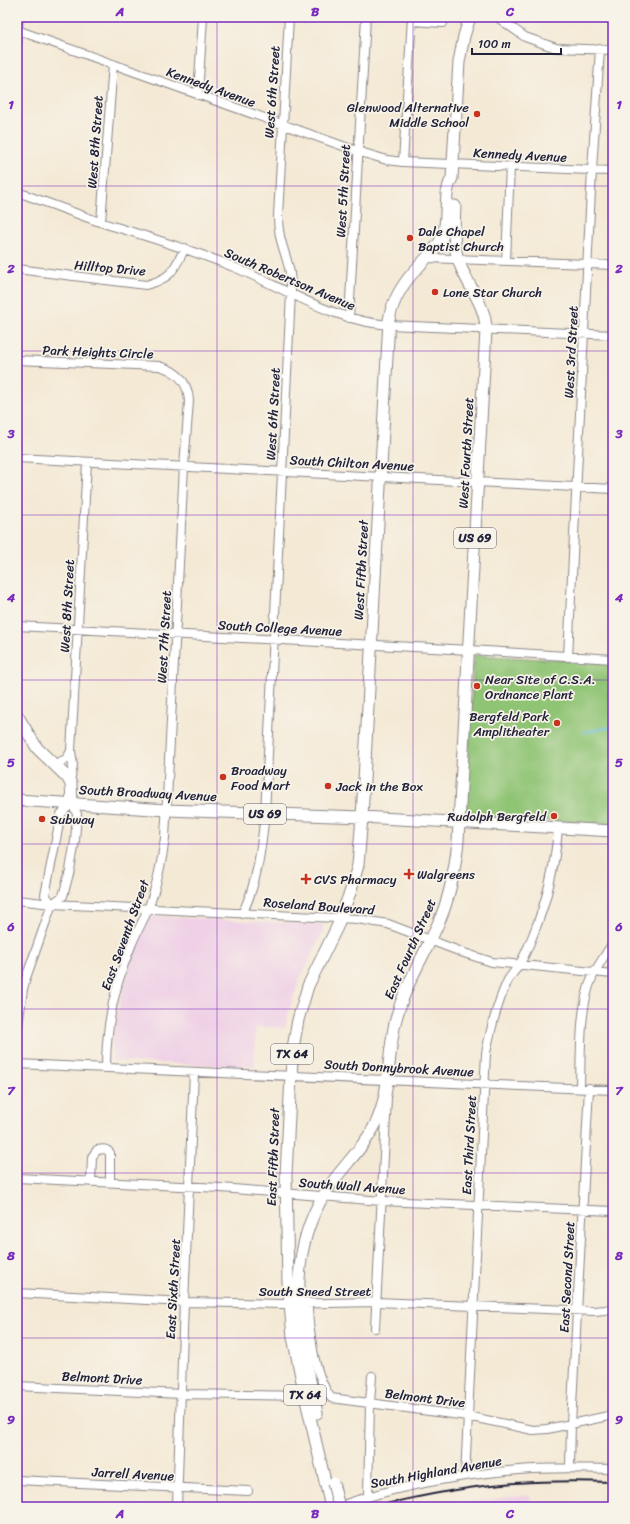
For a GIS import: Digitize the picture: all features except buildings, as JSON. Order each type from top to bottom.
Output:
[{"type":"main road","name":"US 69","points":[[389,325],[392,307],[399,291],[410,275],[427,258],[438,244],[443,234],[446,221],[448,185],[452,178],[458,62],[470,17]]},
{"type":"main road","name":"US 69","points":[[452,178],[456,184],[454,238],[458,259]]},
{"type":"main road","name":"West Fourth Street","points":[[458,259],[481,305],[485,317],[486,330],[460,822]]},
{"type":"main road","name":"West Fifth Street","points":[[362,817],[389,325]]},
{"type":"main road","points":[[17,715],[37,748],[67,776],[70,782],[72,803]]},
{"type":"main road","name":"South Broadway Avenue","points":[[17,800],[167,810],[362,817],[613,831]]},
{"type":"main road","name":"East Fifth Street","points":[[331,1507],[329,1484],[298,1303],[285,1193],[290,1076],[294,1038],[302,1004],[315,970],[341,918],[351,890],[358,864],[362,817]]},
{"type":"main road","name":"East Fourth Street","points":[[323,1196],[364,1143],[379,1116],[387,1083],[393,1030],[399,1009],[412,976],[431,940],[442,914],[451,886],[457,854],[460,822]]},
{"type":"main road","name":"East Fifth Street","points":[[323,1196],[309,1226],[303,1244],[298,1271],[297,1356],[305,1396],[329,1484]]},
{"type":"main road","name":"TX 64","points":[[329,1484],[338,1507]]},
{"type":"street","points":[[17,46],[19,17]]},
{"type":"street","points":[[198,95],[204,17]]},
{"type":"street","name":"West 6th Street","points":[[242,914],[250,898],[258,865],[265,814],[291,293],[290,270],[280,242],[278,229],[282,125],[289,17]]},
{"type":"street","name":"West 5th Street","points":[[349,318],[357,151],[366,17]]},
{"type":"street","points":[[497,17],[525,37],[556,48],[613,50]]},
{"type":"street","points":[[403,162],[412,19],[443,24]]},
{"type":"street","name":"Kennedy Avenue","points":[[17,30],[282,125],[387,160],[403,162],[613,171]]},
{"type":"street","name":"West 3rd Street","points":[[568,657],[592,170],[600,49]]},
{"type":"street","name":"West 8th Street","points":[[101,222],[113,64]]},
{"type":"street","points":[[506,261],[510,166]]},
{"type":"street","name":"South Robertson Avenue","points":[[17,192],[101,222],[185,248],[236,268],[349,318],[372,324],[613,335]]},
{"type":"street","name":"Hilltop Drive","points":[[17,269],[146,285],[168,277],[185,248]]},
{"type":"street","points":[[427,258],[613,265]]},
{"type":"street","name":"Park Heights Circle","points":[[17,360],[159,366],[168,368],[175,372],[184,381],[189,393],[184,466]]},
{"type":"street","name":"South Chilton Avenue","points":[[17,458],[613,489]]},
{"type":"street","name":"West 8th Street","points":[[70,782],[73,765],[71,751],[87,462]]},
{"type":"street","name":"West 7th Street","points":[[167,810],[184,466]]},
{"type":"street","name":"South College Avenue","points":[[17,626],[613,659]]},
{"type":"street","points":[[55,765],[67,758],[71,751]]},
{"type":"street","points":[[17,1033],[23,988],[52,904],[63,896],[70,870],[75,841],[77,814],[72,803],[61,814],[45,894],[52,904]]},
{"type":"street","name":"East Seventh Street","points":[[106,1068],[108,1030],[119,981],[131,946],[149,908],[161,865],[167,810]]},
{"type":"street","name":"East Third Street","points":[[465,1476],[486,1053],[491,1028],[509,979],[519,965],[533,936],[547,893],[556,855],[558,829]]},
{"type":"street","name":"Roseland Boulevard","points":[[17,900],[52,904],[357,919],[388,924],[492,962],[613,974]]},
{"type":"street","points":[[580,1088],[583,1015],[588,993],[595,973],[613,943]]},
{"type":"street","name":"South Donnybrook Avenue","points":[[17,1064],[290,1076],[387,1083],[484,1084],[613,1090]]},
{"type":"street","name":"East Sixth Street","points":[[177,1507],[194,1072]]},
{"type":"street","name":"East Fourth Street","points":[[375,1328],[387,1083]]},
{"type":"street","name":"East Second Street","points":[[570,1468],[589,1088]]},
{"type":"street","points":[[91,1182],[92,1157],[97,1150],[103,1149],[108,1150],[110,1153],[110,1182]]},
{"type":"street","name":"South Wall Avenue","points":[[17,1178],[190,1186],[382,1201],[613,1211]]},
{"type":"street","name":"South Sneed Street","points":[[17,1293],[184,1302],[376,1302],[599,1310],[613,1308]]},
{"type":"street","name":"Belmont Drive","points":[[298,1303],[309,1314],[317,1368],[331,1398],[467,1416],[533,1430],[547,1429],[613,1414]]},
{"type":"street","points":[[368,1496],[372,1376]]},
{"type":"street","name":"Belmont Drive","points":[[17,1386],[181,1394],[305,1396]]},
{"type":"street","name":"South Highland Avenue","points":[[338,1507],[368,1496],[465,1476],[519,1469],[613,1468]]},
{"type":"street","name":"Jarrell Avenue","points":[[17,1480],[248,1491]]},
{"type":"shaded area","points":[[152,916],[323,925],[323,931],[300,979],[290,1007],[285,1028],[256,1027],[254,1067],[112,1061],[112,1039],[122,992],[134,953],[148,921]]},
{"type":"shaded area","points":[[530,1495],[531,1507],[442,1507],[476,1501]]},
{"type":"green space","points":[[474,655],[613,663],[613,824],[465,816]]},
{"type":"waterway","points":[[584,732],[613,727]]},
{"type":"railway","points":[[373,1507],[443,1492],[497,1484],[576,1481],[613,1482]]},
{"type":"place","name":"Glenwood Alternative Middle School","points":[[477,114]]},
{"type":"place","name":"Dale Chapel Baptist Church","points":[[410,238]]},
{"type":"place","name":"Lone Star Church","points":[[435,292]]},
{"type":"place","name":"Near Site of C.S.A. Ordnance Plant","points":[[477,686]]},
{"type":"place","name":"Bergfeld Park Amplitheater","points":[[557,723]]},
{"type":"place","name":"Broadway Food Mart","points":[[223,777]]},
{"type":"place","name":"Jack in the Box","points":[[328,786]]},
{"type":"place","name":"Rudolph Bergfeld","points":[[554,816]]},
{"type":"place","name":"Subway","points":[[42,819]]},
{"type":"place","name":"Walgreens","points":[[409,874]]},
{"type":"place","name":"CVS Pharmacy","points":[[306,879]]}]
